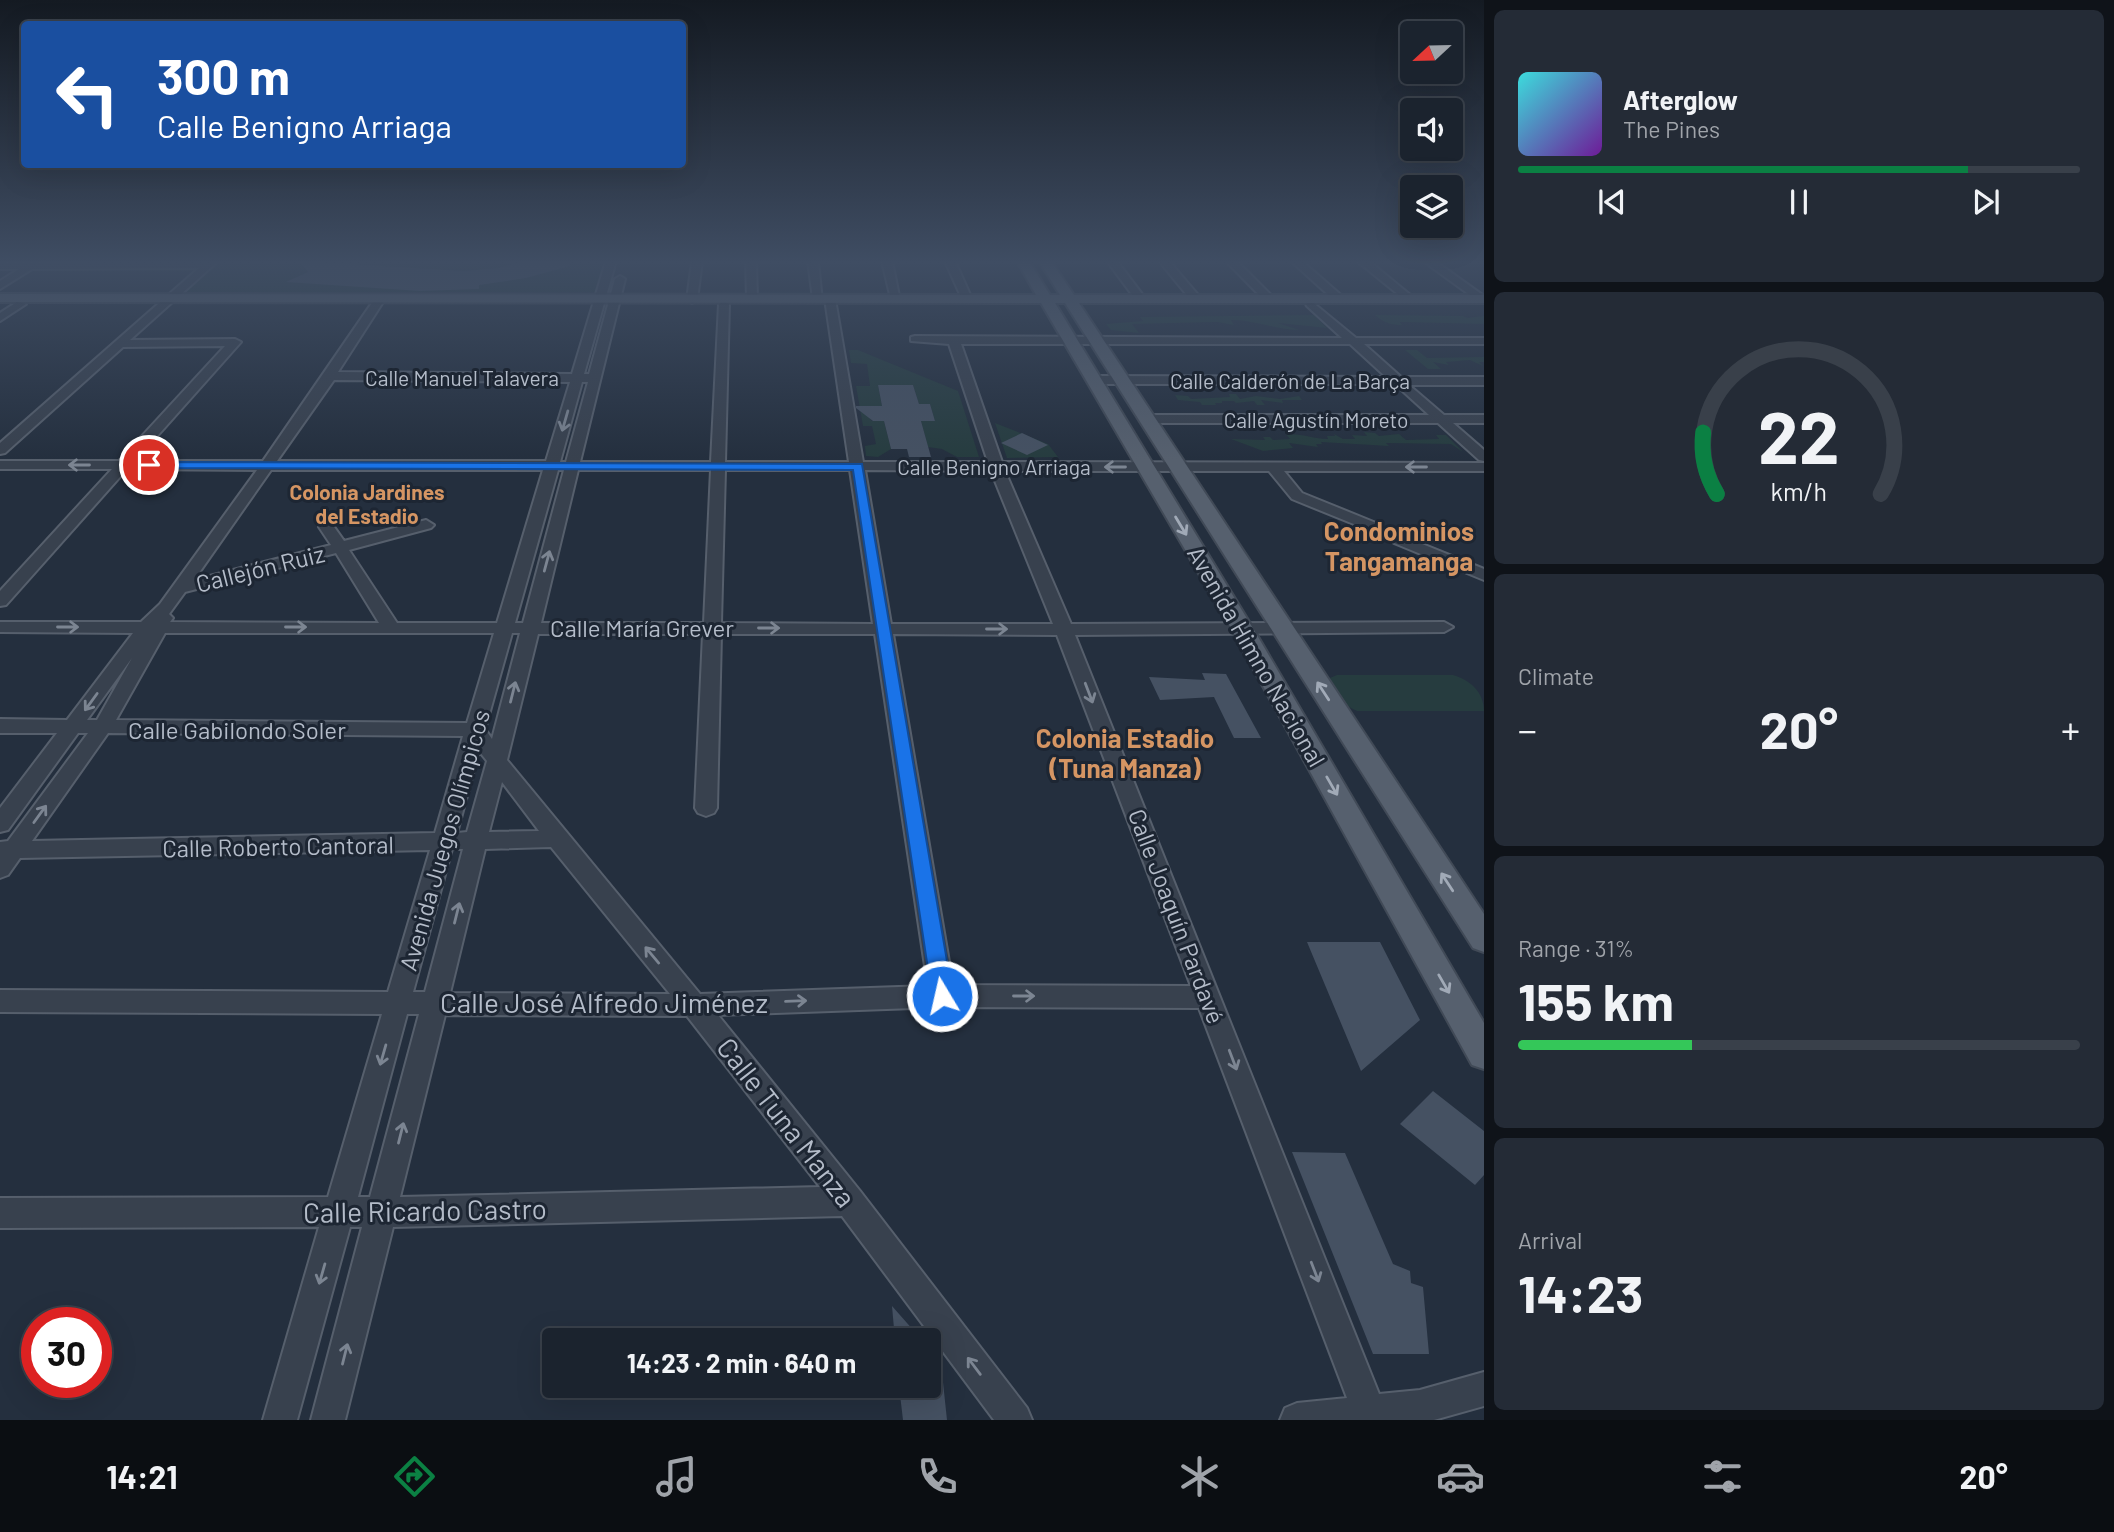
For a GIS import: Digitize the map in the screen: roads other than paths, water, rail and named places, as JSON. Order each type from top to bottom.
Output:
[{"type":"main road","name":"Avenida Himno Nacional","points":[[1067,327],[1071,341],[1243,630],[1484,1054]]},
{"type":"main road","name":"Avenida Himno Nacional","points":[[1085,327],[1098,341],[1484,939]]},
{"type":"street","points":[[0,436],[127,327]]},
{"type":"street","points":[[0,450],[137,327]]},
{"type":"street","points":[[0,824],[157,621],[330,376],[361,327]]},
{"type":"street","name":"Avenida Juegos Olímpicos","points":[[328,1420],[496,760],[517,627],[552,466],[578,378],[597,327]]},
{"type":"street","name":"Avenida Juegos Olímpicos","points":[[280,1420],[475,730],[517,627],[572,466],[594,378],[603,327]]},
{"type":"street","points":[[706,808],[723,327]]},
{"type":"street","points":[[832,327],[858,466],[942,996]]},
{"type":"street","points":[[1337,327],[1484,457]]},
{"type":"street","points":[[915,339],[1484,341]]},
{"type":"street","name":"Calle Joaquín Pardavé","points":[[954,341],[996,466],[1064,629],[1370,1413]]},
{"type":"street","points":[[105,344],[235,342]]},
{"type":"street","points":[[0,601],[235,342]]},
{"type":"street","name":"Calle Manuel Talavera","points":[[330,376],[594,378]]},
{"type":"street","name":"Calle Calderón de La Barça","points":[[1095,380],[1484,381]]},
{"type":"street","name":"Calle Agustín Moreto","points":[[1148,419],[1484,419]]},
{"type":"street","name":"Calle Benigno Arriaga","points":[[0,465],[1484,467]]},
{"type":"street","points":[[1273,467],[1297,496],[1371,526]]},
{"type":"street","name":"Callejón Ruiz","points":[[179,589],[426,525]]},
{"type":"street","points":[[327,527],[391,627]]},
{"type":"street","points":[[1401,540],[1484,575]]},
{"type":"street","points":[[0,869],[7,850],[102,728],[157,621]]},
{"type":"street","name":"Calle María Grever","points":[[0,627],[157,621],[391,627],[1284,630],[1444,627]]},
{"type":"street","name":"Calle Gabilondo Soler","points":[[0,726],[475,730]]},
{"type":"street","name":"Calle Tuna Manza","points":[[475,730],[555,839],[694,1005],[850,1201],[1015,1420]]},
{"type":"street","name":"Calle Roberto Cantoral","points":[[7,850],[555,839]]},
{"type":"street","name":"Calle José Alfredo Jiménez","points":[[0,1001],[694,1005],[942,996],[1208,997]]},
{"type":"street","name":"Calle Ricardo Castro","points":[[0,1213],[381,1212],[850,1201]]},
{"type":"street","points":[[1297,1420],[1420,1407],[1484,1389]]},
{"type":"district","name":"Colonia Jardines del Estadio","points":[[367,503]]},
{"type":"district","name":"Condominios Tangamanga","points":[[1399,545]]},
{"type":"district","name":"Colonia Estadio (Tuna Manza)","points":[[1125,752]]}]
